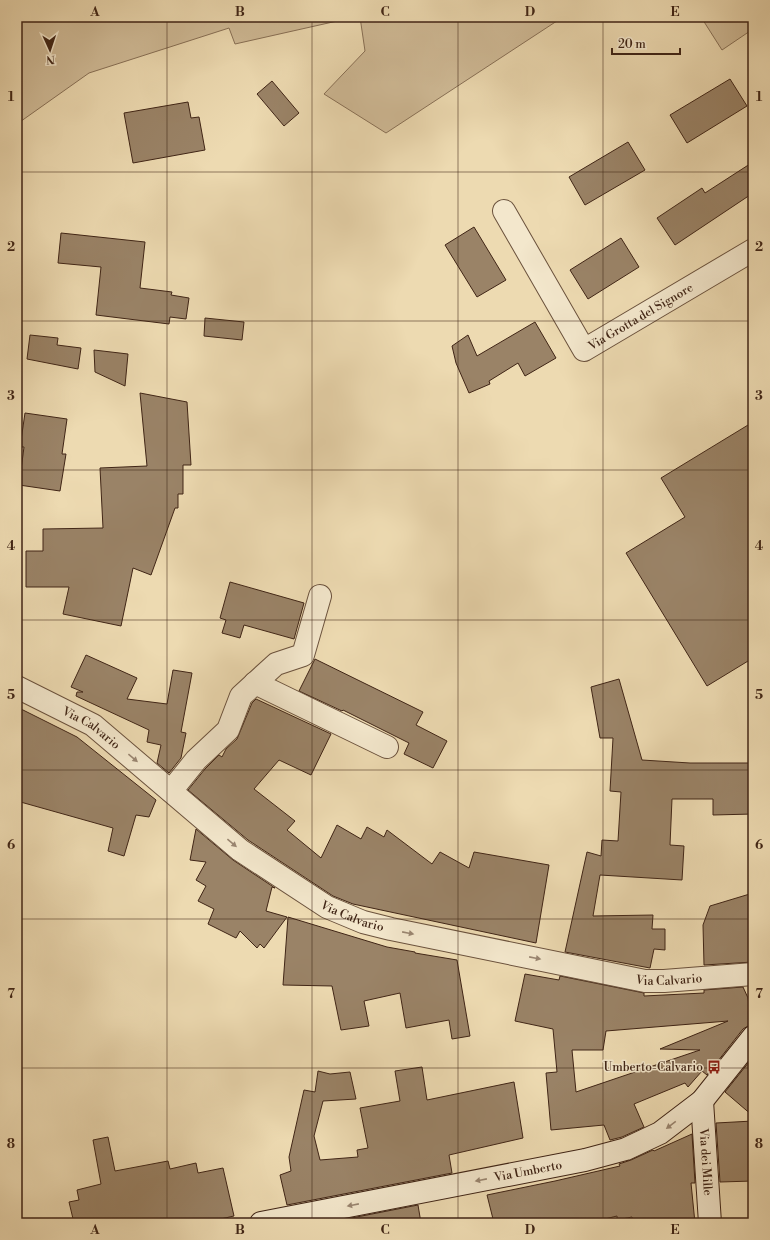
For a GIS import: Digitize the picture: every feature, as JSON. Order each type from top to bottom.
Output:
[{"type":"street","name":"Via Grotta del Signore","points":[[504,211],[584,350],[753,250]]},
{"type":"street","points":[[171,791],[196,760],[228,730],[241,696],[276,664],[303,655],[320,596]]},
{"type":"street","points":[[255,683],[387,747]]},
{"type":"street","name":"Via Calvario","points":[[17,687],[93,724],[240,850],[327,907],[363,922],[399,931],[645,980],[664,981],[747,978]]},
{"type":"street","name":"Via Umberto","points":[[261,1223],[585,1160],[626,1149],[660,1133],[702,1101],[753,1037]]},
{"type":"street","name":"Via dei Mille","points":[[702,1101],[710,1223]]},
{"type":"shaded area","points":[[17,17],[355,17],[235,44],[229,28],[89,73],[17,124]]},
{"type":"shaded area","points":[[360,17],[563,17],[386,133],[324,94],[365,51]]},
{"type":"shaded area","points":[[701,17],[753,17],[753,29],[722,50]]},
{"type":"building","points":[[730,79],[747,106],[687,143],[670,115]]},
{"type":"building","points":[[272,81],[299,113],[284,126],[257,94]]},
{"type":"building","points":[[188,102],[191,118],[199,117],[205,150],[133,163],[124,113]]},
{"type":"building","points":[[628,142],[645,170],[585,205],[569,177]]},
{"type":"building","points":[[753,162],[753,193],[675,245],[657,218],[702,188],[705,193]]},
{"type":"building","points":[[474,227],[506,280],[477,297],[445,245]]},
{"type":"building","points":[[61,233],[145,242],[140,288],[172,292],[171,295],[189,298],[186,319],[170,317],[169,324],[96,315],[101,267],[58,263]]},
{"type":"building","points":[[621,238],[639,267],[588,299],[570,270]]},
{"type":"building","points":[[205,318],[244,322],[242,340],[204,336]]},
{"type":"building","points":[[535,322],[556,358],[525,376],[518,363],[489,381],[490,384],[469,393],[456,363],[452,346],[468,335],[477,356]]},
{"type":"building","points":[[30,335],[58,338],[57,345],[81,348],[78,369],[27,359]]},
{"type":"building","points":[[94,350],[128,354],[125,386],[95,372]]},
{"type":"building","points":[[140,393],[187,402],[191,465],[183,465],[183,494],[178,494],[178,508],[175,508],[151,575],[133,568],[121,626],[63,614],[69,587],[26,587],[26,551],[43,551],[43,529],[103,528],[100,468],[147,466]]},
{"type":"building","points":[[25,413],[67,419],[62,454],[66,454],[60,491],[19,485],[24,447],[20,447]]},
{"type":"building","points":[[753,422],[753,658],[707,686],[626,553],[685,517],[661,478]]},
{"type":"building","points":[[230,582],[304,603],[294,639],[244,625],[240,638],[222,633],[226,620],[220,618]]},
{"type":"building","points":[[86,655],[137,678],[127,699],[167,704],[173,670],[192,673],[181,732],[186,733],[181,758],[169,773],[157,763],[161,745],[147,742],[149,730],[76,696],[77,692],[83,692],[71,687]]},
{"type":"building","points":[[315,659],[423,712],[416,725],[447,741],[433,768],[404,754],[409,743],[343,710],[342,711],[299,691]]},
{"type":"building","points":[[619,679],[642,760],[690,763],[753,763],[753,814],[713,815],[713,799],[672,799],[670,845],[684,846],[682,880],[600,875],[593,916],[653,915],[652,929],[665,929],[665,950],[654,949],[650,968],[565,952],[587,852],[601,856],[602,840],[618,841],[621,792],[610,791],[613,738],[600,738],[591,687]]},
{"type":"building","points":[[256,699],[331,734],[311,775],[279,760],[254,789],[295,821],[287,830],[321,858],[337,825],[361,839],[367,827],[384,837],[387,830],[432,864],[440,852],[469,868],[474,852],[549,865],[536,943],[353,904],[333,896],[248,840],[188,790],[205,769],[219,755],[222,757],[226,749],[237,739],[252,703]]},
{"type":"building","points":[[17,707],[77,737],[156,800],[149,817],[136,815],[124,856],[108,851],[113,828],[17,801]]},
{"type":"building","points":[[196,829],[233,860],[275,888],[272,887],[266,911],[287,917],[264,948],[260,944],[257,948],[240,931],[236,938],[208,924],[214,909],[198,901],[206,886],[196,880],[206,862],[190,860]]},
{"type":"building","points":[[753,893],[753,962],[704,965],[703,925],[710,906]]},
{"type":"building","points":[[288,917],[387,947],[457,960],[470,1036],[452,1039],[449,1020],[406,1028],[400,993],[364,1001],[369,1026],[341,1030],[332,986],[283,985]]},
{"type":"building","points":[[525,974],[559,980],[560,976],[644,993],[644,996],[704,993],[704,990],[743,987],[748,998],[752,1025],[743,1029],[707,1075],[702,1071],[688,1087],[685,1083],[634,1104],[644,1127],[622,1137],[610,1140],[604,1125],[551,1130],[546,1073],[557,1072],[553,1029],[515,1021]],"holes":[[[728,1021],[660,1049],[700,1050],[576,1092],[572,1050],[603,1050],[606,1031]]]},
{"type":"building","points":[[753,1057],[753,1116],[725,1092]]},
{"type":"building","points":[[422,1067],[427,1100],[514,1082],[523,1138],[449,1155],[452,1173],[287,1205],[280,1175],[291,1171],[289,1157],[304,1090],[315,1092],[318,1071],[330,1074],[350,1072],[356,1099],[323,1101],[314,1136],[320,1160],[358,1157],[357,1150],[368,1148],[360,1108],[400,1101],[395,1071]]},
{"type":"building","points":[[753,1121],[753,1181],[720,1182],[716,1123]]},
{"type":"building","points":[[692,1134],[695,1183],[691,1183],[695,1223],[633,1223],[632,1217],[617,1220],[617,1216],[589,1223],[494,1223],[487,1195],[620,1166],[619,1164],[653,1150],[654,1151]]},
{"type":"building","points":[[108,1137],[115,1171],[168,1161],[170,1169],[196,1163],[198,1173],[223,1168],[234,1216],[203,1223],[74,1223],[69,1202],[79,1200],[77,1190],[101,1184],[93,1140]]},
{"type":"building","points":[[418,1205],[421,1223],[326,1223]]},
{"type":"place","name":"Umberto-Calvario","points":[[714,1067]]}]
